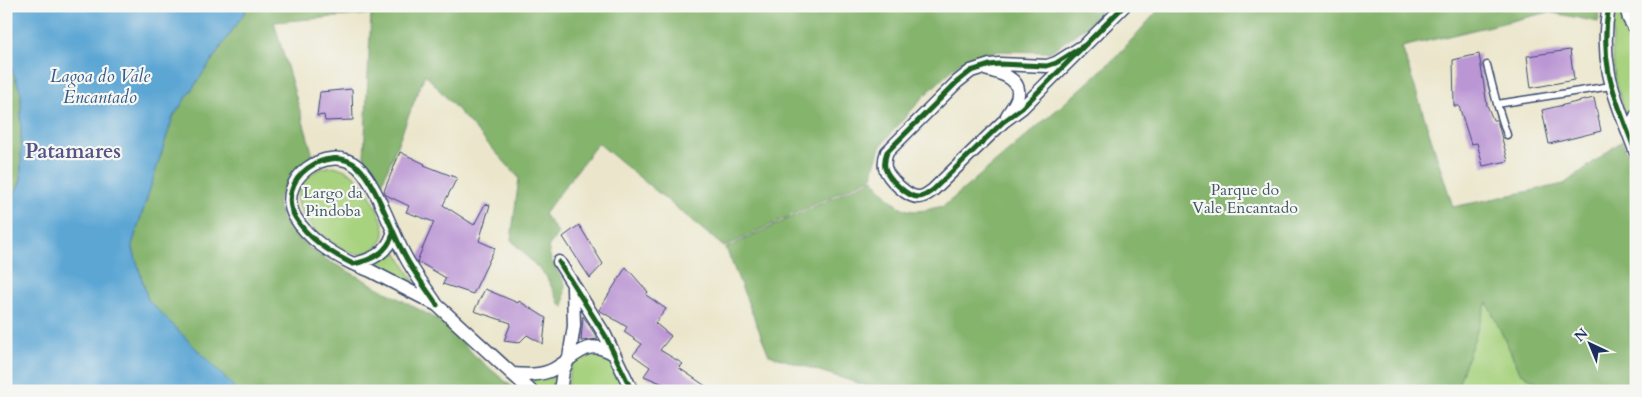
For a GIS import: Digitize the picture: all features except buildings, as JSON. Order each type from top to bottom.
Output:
[{"type":"street","points":[[1083,46],[1056,63],[1047,66],[999,64],[979,68],[964,76],[887,152],[884,160],[888,174],[904,192],[911,196],[918,198],[926,195],[1003,122],[1022,108],[1124,6]]},
{"type":"street","points":[[1609,6],[1604,41],[1606,61],[1611,86],[1636,153]]},
{"type":"street","points":[[1626,6],[1629,19],[1636,31]]},
{"type":"street","points":[[979,68],[1005,74],[1017,86],[1018,94],[1003,122]]},
{"type":"street","points":[[1628,133],[1636,116]]},
{"type":"street","points":[[437,305],[371,271],[353,264],[319,244],[305,230],[295,216],[291,206],[290,195],[294,184],[301,174],[321,160],[346,160],[357,166],[365,174],[394,234],[418,277],[437,305],[531,391]]},
{"type":"street","points":[[353,264],[366,261],[384,251],[391,243],[394,234]]},
{"type":"street","points":[[559,262],[605,336],[632,391]]},
{"type":"street","points":[[560,391],[563,371],[569,358],[574,326],[574,287]]},
{"type":"street","points":[[512,374],[527,376],[541,374],[554,369],[582,350],[597,347],[614,354]]},
{"type":"lane","points":[[1487,65],[1496,104],[1507,135]]},
{"type":"lane","points":[[1496,104],[1611,86]]},
{"type":"green space","points":[[249,6],[1104,6],[1087,26],[1050,52],[996,51],[974,56],[958,64],[925,95],[880,147],[872,177],[724,247],[598,143],[544,214],[558,233],[548,247],[551,260],[565,284],[564,307],[560,304],[546,276],[511,240],[519,178],[425,74],[381,186],[364,157],[371,14],[274,22],[314,159],[293,178],[277,201],[282,219],[291,231],[306,245],[327,260],[446,324],[475,356],[517,391],[238,391],[148,300],[132,245],[173,117]]},
{"type":"green space","name":"Parque do Vale Encantado","points":[[1162,6],[1600,6],[1598,22],[1549,12],[1402,47],[1453,207],[1564,184],[1622,141],[1636,172],[1636,391],[1550,391],[1520,372],[1487,302],[1456,391],[883,391],[769,355],[726,248],[873,179],[886,195],[903,208],[920,211],[944,206],[1117,56]]},
{"type":"green space","points":[[1615,6],[1620,6],[1628,29],[1636,44],[1636,107],[1627,119],[1615,79],[1612,50]]},
{"type":"green space","points":[[6,54],[21,93],[21,180],[6,213]]},
{"type":"green space","name":"Largo da Pindoba","points":[[334,166],[347,171],[359,180],[377,209],[383,223],[383,238],[369,252],[356,254],[340,248],[312,227],[301,212],[298,194],[306,178],[313,172]]},
{"type":"green space","points":[[394,248],[418,288],[372,266]]},
{"type":"green space","points":[[1487,301],[1520,372],[1550,391],[1456,391]]},
{"type":"green space","points":[[597,352],[611,364],[627,391],[567,391],[569,375],[573,364],[579,356]]},
{"type":"green space","points":[[559,370],[553,391],[537,391],[525,381]]},
{"type":"water","name":"Lagoa do Vale Encantado","points":[[6,6],[249,6],[173,117],[132,245],[148,300],[238,391],[6,391],[6,213],[21,180],[21,93],[6,54]]},
{"type":"cycle path","points":[[1083,46],[1056,63],[1047,66],[999,64],[971,71],[957,82],[887,152],[885,168],[890,177],[909,194],[925,196],[1003,122],[1022,108],[1124,6]]},
{"type":"cycle path","points":[[1609,6],[1606,27],[1607,65],[1616,99],[1636,153]]},
{"type":"cycle path","points":[[393,234],[383,251],[372,258],[353,264],[336,255],[313,239],[295,217],[290,203],[292,190],[298,178],[307,168],[319,162],[333,159],[346,160],[358,167],[377,195],[399,245],[415,274],[437,305]]},
{"type":"cycle path","points":[[559,262],[605,335],[632,391]]},
{"type":"district","name":"Patamares","points":[[73,151]]}]
